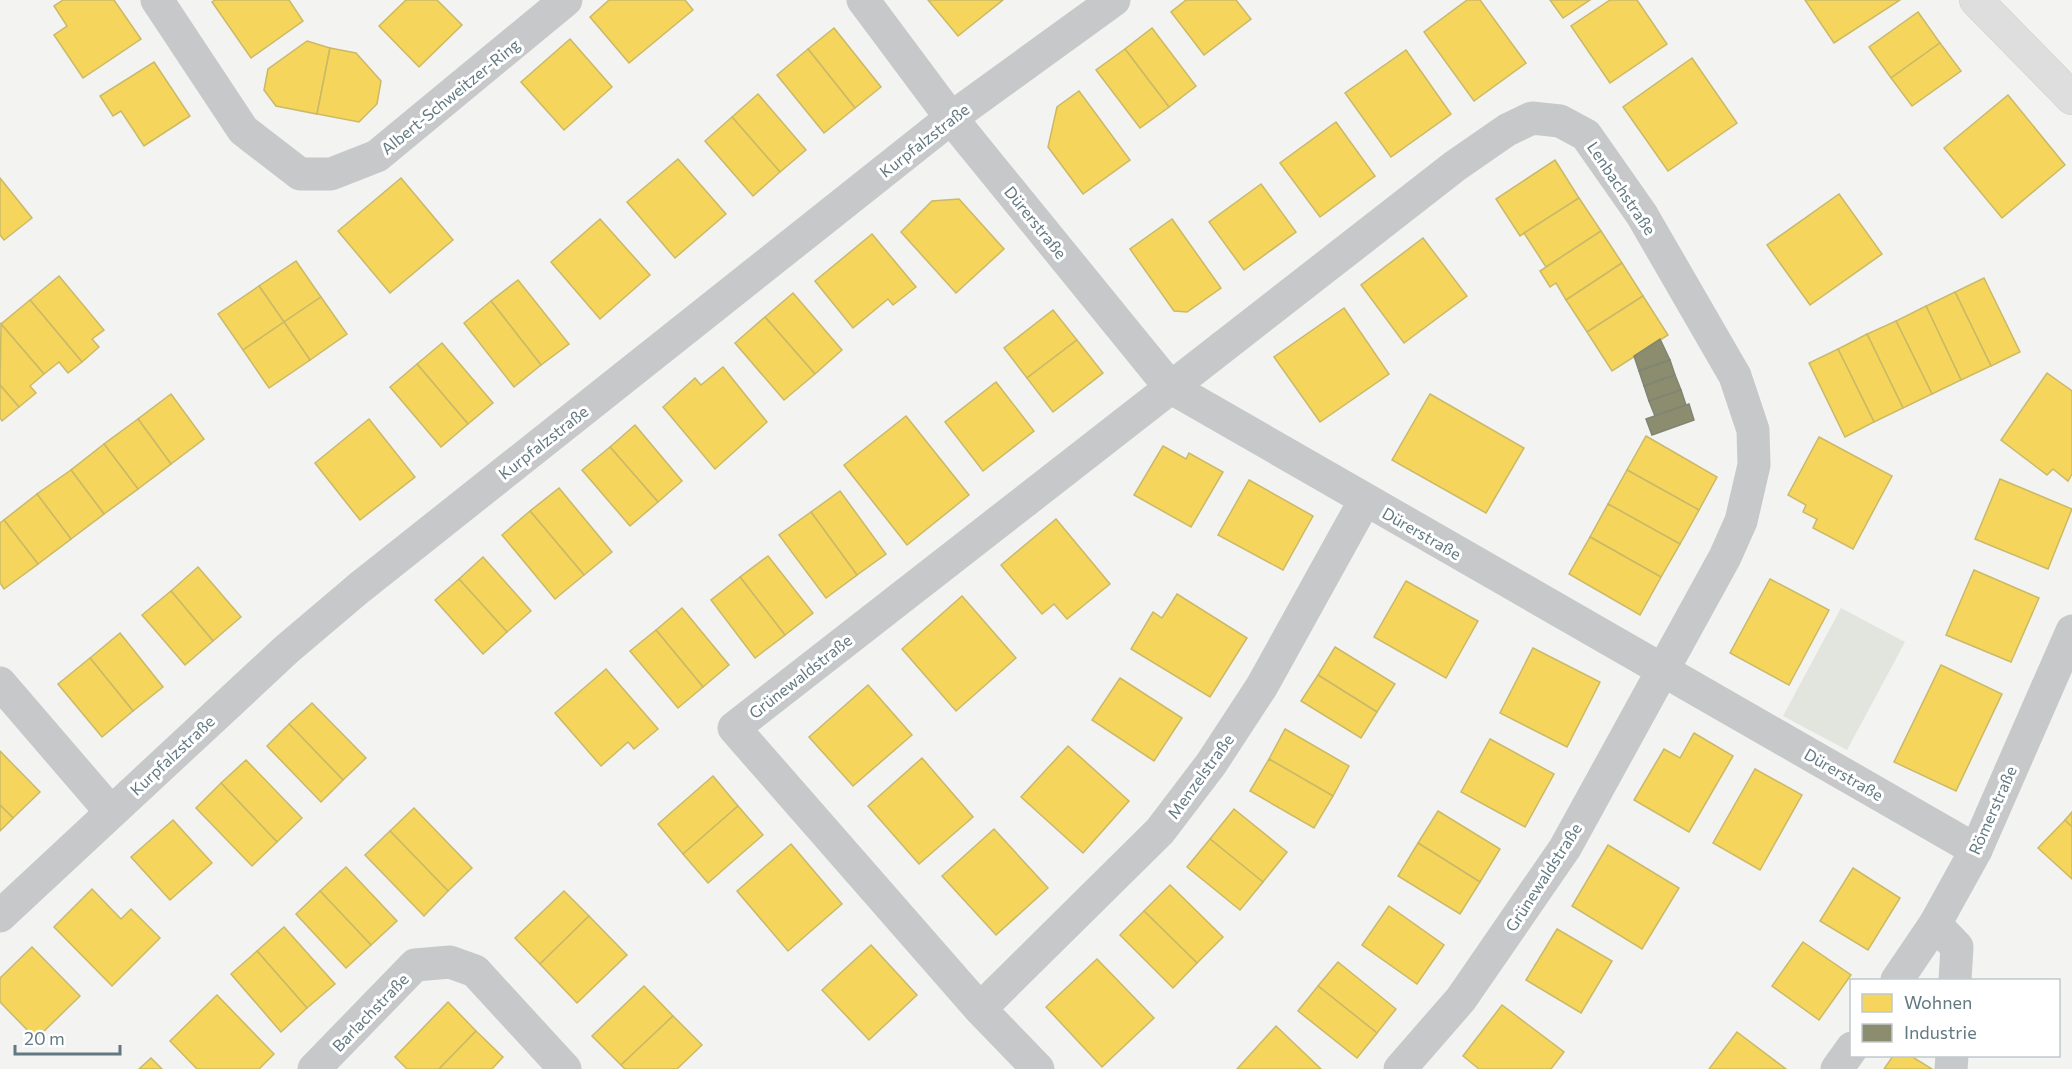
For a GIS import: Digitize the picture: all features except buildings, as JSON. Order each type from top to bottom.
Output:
[{"type":"main road","points":[[1976,0],[2072,98]]},
{"type":"street","name":"Albert-Schweitzer-Ring","points":[[157,0],[243,130],[300,174],[331,174],[377,156],[566,0]]},
{"type":"street","points":[[863,0],[951,118]]},
{"type":"street","name":"Kurpfalzstraße","points":[[0,916],[287,649],[346,599],[951,118],[1114,0]]},
{"type":"street","name":"Dürerstraße","points":[[951,118],[1170,387],[1976,850]]},
{"type":"street","name":"Lenbachstraße","points":[[1170,387],[1446,173],[1507,130],[1532,118],[1560,121],[1587,135],[1642,215],[1736,376],[1753,430],[1754,465],[1741,521],[1725,557],[1663,670]]},
{"type":"street","name":"Grünewaldstraße","points":[[1038,1069],[980,1009],[734,728],[1170,387]]},
{"type":"street","name":"Menzelstraße","points":[[980,1009],[1160,831],[1211,764],[1262,686],[1365,501]]},
{"type":"street","name":"Römerstraße","points":[[1898,979],[1935,924],[1976,850],[2072,631]]},
{"type":"street","name":"Grünewaldstraße","points":[[1400,1069],[1461,999],[1565,848],[1663,670]]},
{"type":"street","points":[[0,683],[111,812]]},
{"type":"street","points":[[1935,924],[1957,947],[1955,979]]},
{"type":"street","name":"Barlachstraße","points":[[314,1069],[415,966],[450,962],[475,971],[565,1069]]},
{"type":"street","points":[[1837,1069],[1850,1050]]},
{"type":"shaded area","points":[[1841,608],[1905,642],[1847,750],[1783,716]]}]
